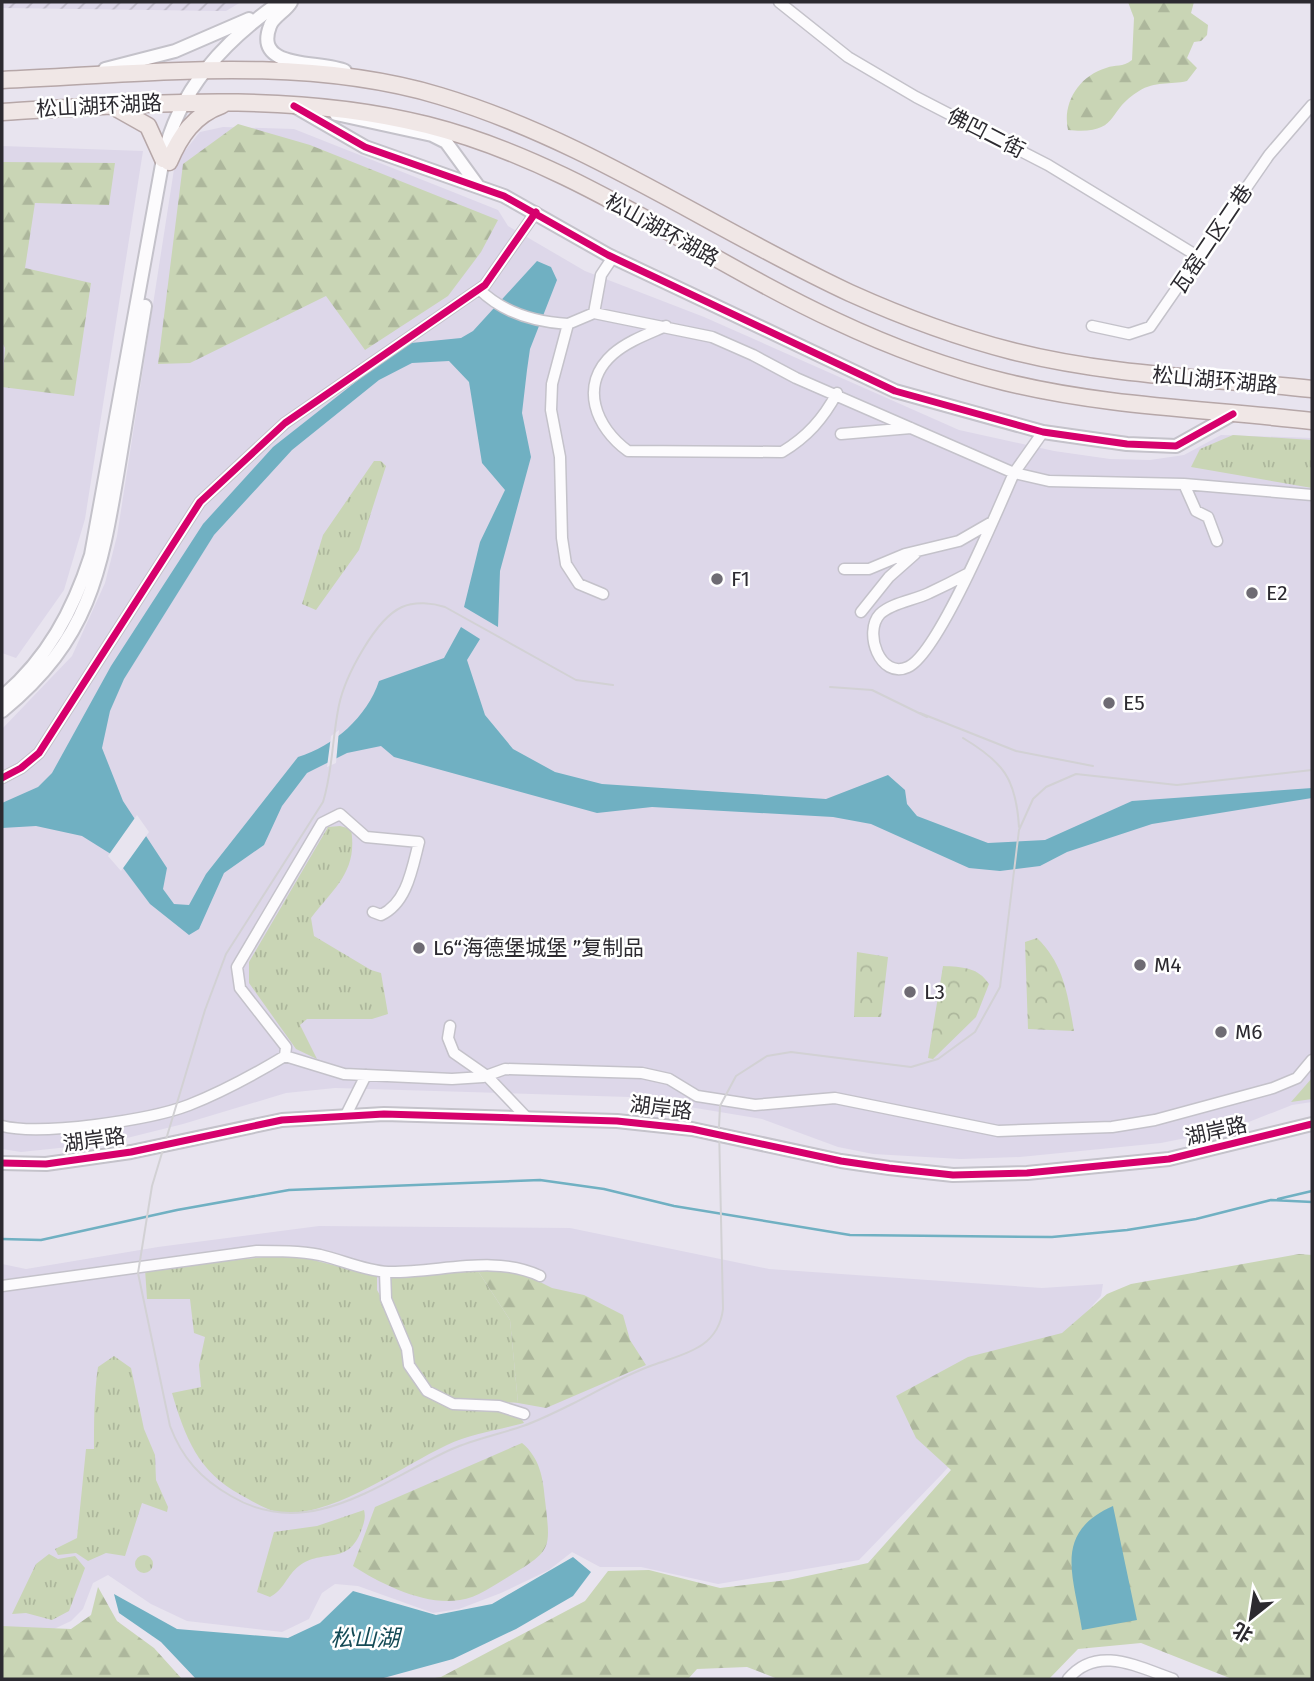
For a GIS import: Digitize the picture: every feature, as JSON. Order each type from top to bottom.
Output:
[{"type":"main road","name":"松山湖环湖路","points":[[2,80],[271,71],[361,79],[439,96],[513,121],[601,160],[851,293],[931,325],[1012,351],[1093,367],[1312,389]]},
{"type":"main road","name":"松山湖环湖路","points":[[2,111],[185,102],[227,103],[370,113],[430,126],[502,150],[587,188],[838,322],[921,355],[1004,382],[1076,396],[1312,421]]},
{"type":"main road","points":[[166,160],[190,125],[227,103]]},
{"type":"main road","points":[[110,106],[148,126],[166,160]]},
{"type":"street","points":[[2,697],[50,646],[80,589],[91,555],[166,160],[185,102],[203,72],[240,31],[280,2]]},
{"type":"street","points":[[291,2],[271,23],[267,38],[272,50],[281,60],[341,69],[361,79]]},
{"type":"street","name":"佛凹二街","points":[[779,2],[848,57],[916,97],[1048,165],[1199,257]]},
{"type":"street","points":[[81,77],[175,51],[230,25],[260,16]]},
{"type":"street","name":"瓦窑二区二巷","points":[[1092,326],[1129,334],[1150,327],[1269,155],[1312,105]]},
{"type":"street","points":[[294,106],[365,147],[478,187],[536,212],[613,257],[895,391],[1043,432],[1127,444],[1176,446],[1233,414]]},
{"type":"street","points":[[319,108],[345,118],[432,135],[446,142],[478,187]]},
{"type":"street","points":[[2,711],[33,684],[72,633],[99,574],[166,160]]},
{"type":"street","points":[[2,778],[21,768],[39,752],[200,502],[285,423],[479,289],[536,212]]},
{"type":"street","points":[[594,313],[601,275],[613,257]]},
{"type":"street","points":[[479,289],[490,300],[522,316],[554,323],[568,324],[594,313],[712,337],[796,378],[837,393],[1014,473],[1049,481],[1184,484],[1312,495]]},
{"type":"street","points":[[568,324],[552,384],[551,410],[560,457],[562,538],[566,564],[579,584],[603,594]]},
{"type":"street","points":[[667,326],[631,342],[611,356],[596,383],[594,400],[598,419],[609,435],[628,451],[782,452],[802,440],[826,414],[837,393]]},
{"type":"street","points":[[1278,386],[1312,380]]},
{"type":"street","points":[[841,434],[915,428]]},
{"type":"street","points":[[967,574],[927,594],[883,611],[874,621],[872,634],[875,652],[892,667],[904,669],[916,663],[933,642],[967,574],[993,522],[1014,473],[1043,432]]},
{"type":"street","points":[[1184,484],[1196,511],[1208,517],[1217,541]]},
{"type":"street","points":[[844,569],[869,569],[918,551],[959,541],[993,522]]},
{"type":"street","points":[[861,612],[889,577],[918,551]]},
{"type":"street","points":[[285,1056],[286,1047],[240,988],[237,967],[322,822],[340,814],[366,837],[419,842],[407,883],[395,909],[381,915],[373,912]]},
{"type":"street","points":[[450,1026],[448,1038],[454,1053],[488,1076],[528,1119]]},
{"type":"street","points":[[2,1126],[48,1130],[113,1122],[187,1106],[285,1056],[344,1074],[452,1079],[488,1076],[505,1069],[642,1073],[669,1079],[697,1096],[720,1100],[755,1105],[835,1098],[998,1131],[1112,1127],[1155,1120],[1273,1088],[1297,1078],[1312,1060]]},
{"type":"street","points":[[346,1115],[366,1075]]},
{"type":"street","name":"湖岸路","points":[[2,1163],[46,1164],[70,1161],[131,1152],[282,1120],[346,1115],[617,1121],[692,1129],[841,1161],[953,1174],[1058,1170],[1170,1159],[1312,1124]]},
{"type":"street","points":[[2,1286],[257,1251],[292,1250],[384,1272],[444,1270],[494,1264],[519,1266],[540,1276]]},
{"type":"street","points":[[384,1272],[386,1300],[407,1349],[409,1365],[426,1391],[453,1404],[499,1405],[524,1414]]},
{"type":"street","points":[[1068,1679],[1077,1668],[1113,1658],[1173,1679]]},
{"type":"shaded area","points":[[2,2],[241,2],[226,11],[2,8]]},
{"type":"shaded area","points":[[223,127],[294,129],[498,210],[508,226],[585,271],[704,317],[959,430],[1054,451],[1110,459],[1150,460],[1184,455],[1221,435],[1312,438],[1312,1102],[1292,1105],[1231,1129],[1161,1143],[1020,1157],[961,1159],[873,1154],[838,1147],[762,1119],[629,1097],[335,1088],[286,1093],[183,1124],[107,1143],[21,1152],[2,1149],[2,729],[72,656],[105,583],[117,536],[175,163],[200,132]]},
{"type":"shaded area","points":[[2,146],[143,151],[85,519],[64,590],[16,658],[2,653]]},
{"type":"shaded area","points":[[319,1226],[570,1228],[769,1269],[1042,1288],[1103,1284],[1101,1296],[942,1474],[859,1560],[718,1584],[641,1567],[600,1567],[572,1552],[549,1570],[501,1593],[459,1609],[433,1613],[358,1586],[335,1584],[322,1593],[309,1619],[282,1632],[187,1621],[151,1604],[108,1575],[93,1583],[83,1609],[71,1621],[54,1629],[2,1627],[2,1264],[26,1269],[158,1247]]},
{"type":"green space","points":[[1128,2],[1194,2],[1191,13],[1208,25],[1207,35],[1201,41],[1194,42],[1187,58],[1197,68],[1187,81],[1157,84],[1139,91],[1121,106],[1111,120],[1097,129],[1068,130],[1070,101],[1081,84],[1096,72],[1132,60],[1134,18]]},
{"type":"green space","points":[[238,124],[310,145],[498,220],[481,252],[448,296],[365,350],[326,296],[190,363],[158,364],[183,164]]},
{"type":"green space","points":[[2,162],[115,163],[109,205],[35,203],[25,268],[91,283],[74,396],[2,387],[5,348],[2,342]]},
{"type":"green space","points":[[1233,435],[1312,440],[1312,488],[1191,467],[1200,449]]},
{"type":"green space","points":[[374,461],[381,461],[386,466],[359,550],[316,610],[302,604],[323,535]]},
{"type":"green space","points":[[328,827],[351,829],[351,856],[343,878],[311,918],[314,936],[371,970],[381,973],[388,1014],[372,1019],[307,1019],[300,1025],[317,1059],[296,1049],[249,983],[249,962]]},
{"type":"green space","points":[[1037,938],[1059,970],[1067,993],[1074,1031],[1028,1029],[1025,942]]},
{"type":"green space","points":[[857,952],[888,957],[881,1017],[854,1017]]},
{"type":"green space","points":[[943,966],[975,971],[989,984],[976,1017],[933,1059],[928,1058]]},
{"type":"green space","points":[[1312,1078],[1312,1099],[1291,1102]]},
{"type":"green space","points":[[1299,1254],[1312,1255],[1312,1679],[1232,1679],[1141,1643],[1078,1649],[1049,1679],[778,1679],[747,1667],[697,1669],[688,1679],[429,1679],[441,1677],[585,1601],[608,1571],[649,1570],[720,1588],[788,1580],[868,1563],[951,1470],[916,1438],[896,1396],[968,1357],[1062,1333],[1107,1294],[1131,1284]]},
{"type":"green space","points":[[297,1256],[377,1276],[377,1290],[389,1311],[412,1379],[423,1391],[447,1404],[519,1415],[524,1423],[456,1441],[347,1498],[305,1512],[274,1511],[226,1486],[214,1476],[195,1452],[172,1393],[201,1387],[199,1365],[205,1337],[194,1333],[190,1299],[147,1299],[145,1269]]},
{"type":"green space","points":[[503,1269],[520,1272],[552,1288],[584,1295],[623,1315],[630,1340],[646,1365],[546,1408],[518,1403],[510,1320],[478,1271]]},
{"type":"green space","points":[[478,1271],[510,1320],[518,1403],[465,1403],[441,1395],[416,1370],[400,1337],[387,1283],[394,1276]]},
{"type":"green space","points":[[114,1356],[131,1368],[144,1429],[155,1455],[156,1480],[168,1507],[167,1512],[142,1503],[125,1556],[106,1553],[88,1561],[76,1553],[58,1555],[55,1549],[77,1538],[86,1449],[94,1449],[98,1367]]},
{"type":"green space","points":[[522,1443],[533,1455],[540,1469],[547,1517],[548,1540],[541,1554],[533,1561],[479,1594],[466,1599],[447,1601],[404,1592],[353,1566],[375,1507]]},
{"type":"green space","points":[[364,1510],[361,1531],[349,1549],[299,1566],[270,1597],[257,1592],[274,1532],[317,1526]]},
{"type":"green space","points":[[49,1554],[58,1559],[75,1556],[85,1568],[69,1611],[52,1620],[26,1613],[12,1614],[36,1564]]},
{"type":"green space","points":[[144,1555],[150,1558],[153,1564],[150,1570],[144,1573],[138,1570],[135,1564],[138,1558]]},
{"type":"green space","points":[[98,1587],[117,1621],[154,1648],[182,1679],[2,1679],[2,1626],[71,1629],[91,1615]]},
{"type":"water","points":[[537,261],[551,267],[557,280],[530,349],[522,413],[531,457],[500,571],[498,627],[464,607],[480,542],[505,490],[482,463],[469,382],[449,361],[412,363],[379,380],[292,450],[214,535],[124,679],[110,711],[102,748],[123,801],[167,868],[163,889],[174,904],[189,905],[206,874],[298,757],[324,746],[348,728],[366,707],[379,681],[444,658],[461,627],[480,639],[467,660],[485,715],[513,749],[555,772],[602,784],[826,799],[888,775],[905,790],[907,804],[917,816],[988,843],[1045,840],[1132,801],[1312,788],[1312,798],[1152,824],[1067,852],[1040,866],[1000,871],[969,868],[871,824],[833,817],[652,807],[597,813],[394,757],[381,746],[347,753],[307,773],[282,806],[264,845],[224,873],[199,929],[189,935],[150,904],[114,856],[82,836],[36,826],[2,828],[2,803],[38,787],[52,773],[111,666],[203,524],[273,447],[381,362],[411,343],[461,338],[473,331]]},
{"type":"water","points":[[1113,1506],[1137,1620],[1082,1630],[1072,1574],[1074,1543],[1081,1529],[1094,1517]]},
{"type":"water","name":"松山湖","points":[[573,1557],[591,1572],[573,1596],[516,1629],[453,1659],[380,1679],[196,1679],[161,1642],[119,1613],[114,1594],[177,1629],[288,1638],[320,1623],[353,1591],[436,1615],[492,1604]]},
{"type":"pier","points":[[339,730],[336,763],[327,767],[331,736]]},
{"type":"pier","points":[[137,815],[149,832],[121,871],[108,856]]},
{"type":"waterway","points":[[2,1239],[41,1240],[177,1210],[289,1190],[540,1180],[604,1189],[674,1206],[850,1235],[1052,1237],[1127,1230],[1196,1219],[1271,1200],[1312,1202]]},
{"type":"waterway","points":[[1278,1199],[1312,1191]]},
{"type":"tram line","points":[[613,685],[576,680],[445,607],[418,603],[402,607],[382,623],[354,665],[339,705],[323,802],[226,954],[205,1010],[152,1186],[138,1273],[170,1426],[180,1448],[194,1467],[231,1496],[260,1509],[288,1513],[316,1510],[344,1502],[452,1449],[536,1421],[632,1373],[697,1348],[714,1333],[723,1309],[720,1106],[736,1076],[767,1056],[791,1052],[911,1067],[938,1059],[975,1032],[1000,987],[1019,830],[1033,799],[1046,787],[1076,774],[1177,785],[1312,770]]},
{"type":"tram line","points":[[830,687],[872,690],[927,717]]},
{"type":"tram line","points":[[920,713],[1016,751],[1093,766]]},
{"type":"tram line","points":[[963,738],[988,755],[1005,773],[1015,796],[1019,827]]},
{"type":"cycle path","points":[[294,106],[365,147],[504,196],[608,255],[895,391],[1043,432],[1127,444],[1176,446],[1233,414]]},
{"type":"cycle path","points":[[2,778],[21,768],[39,753],[200,502],[285,423],[485,285],[536,212]]},
{"type":"cycle path","points":[[2,1163],[46,1164],[131,1152],[282,1120],[384,1114],[617,1121],[692,1129],[841,1161],[889,1168],[953,1175],[1027,1173],[1169,1159],[1312,1124]]},
{"type":"place","name":"F1","points":[[717,579]]},
{"type":"place","name":"E2","points":[[1252,593]]},
{"type":"place","name":"E5","points":[[1109,703]]},
{"type":"place","name":"L6“海德堡城堡 ”复制品","points":[[419,948]]},
{"type":"place","name":"M4","points":[[1140,965]]},
{"type":"place","name":"L3","points":[[910,992]]},
{"type":"place","name":"M6","points":[[1221,1032]]}]
